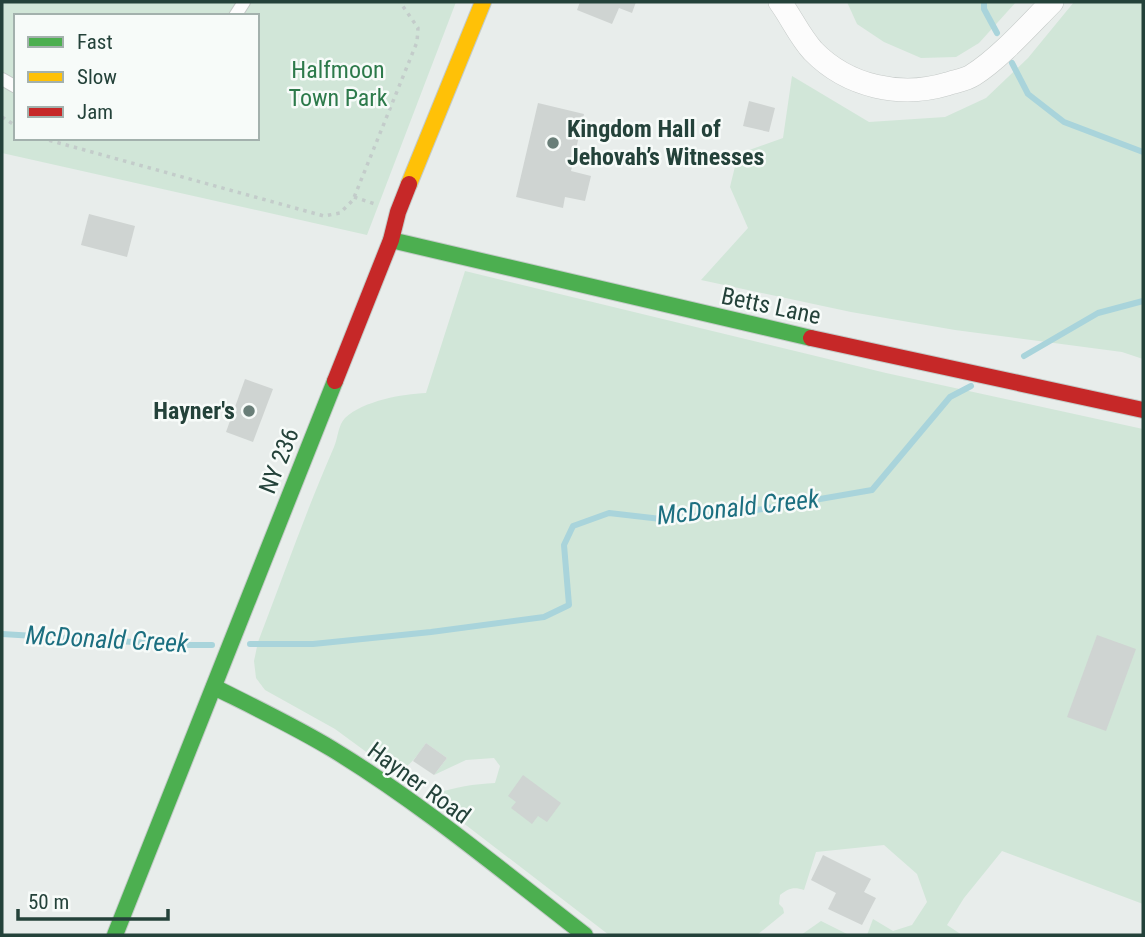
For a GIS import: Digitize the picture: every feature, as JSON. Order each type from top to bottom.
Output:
[{"type":"street","name":"NY 236","points":[[115,935],[483,2]]},
{"type":"street","points":[[780,2],[813,50],[839,72],[868,85],[894,91],[930,89],[972,76],[1052,2]]},
{"type":"street","name":"Betts Lane","points":[[391,240],[692,312],[1143,410]]},
{"type":"street","name":"Hayner Road","points":[[214,687],[295,727],[362,768],[584,935]]},
{"type":"path","points":[[48,140],[324,216],[340,213],[354,197],[417,42],[418,28],[400,2]]},
{"type":"path","points":[[354,197],[383,207]]},
{"type":"green space","name":"Halfmoon Town Park","points":[[2,2],[456,2],[367,235],[2,153]]},
{"type":"green space","points":[[847,2],[1016,2],[979,43],[956,57],[921,58],[884,42],[857,24]]},
{"type":"green space","points":[[1074,2],[1143,2],[1143,359],[1122,352],[955,330],[851,312],[701,280],[748,228],[730,187],[738,154],[783,138],[792,76],[869,122],[945,117],[986,98],[1028,58]]},
{"type":"green space","points":[[465,271],[886,373],[1143,429],[1143,904],[1002,851],[964,898],[947,925],[962,935],[867,935],[873,919],[893,931],[912,925],[927,902],[917,874],[884,845],[816,852],[804,890],[791,889],[780,895],[779,904],[784,913],[757,935],[609,935],[436,802],[435,794],[465,786],[495,783],[500,766],[494,758],[466,760],[434,775],[447,758],[426,743],[409,764],[395,773],[335,729],[265,690],[256,678],[254,661],[258,642],[341,424],[353,412],[372,403],[426,393]]},
{"type":"green space","points":[[821,921],[849,935],[801,935]]},
{"type":"building","points":[[580,2],[636,2],[632,13],[619,8],[612,24],[577,10]]},
{"type":"building","points":[[749,101],[775,108],[769,132],[743,126]]},
{"type":"building","name":"Kingdom Hall of Jehovah’s Witnesses","points":[[538,103],[584,114],[571,171],[591,176],[585,201],[565,197],[563,208],[516,197]]},
{"type":"building","points":[[89,214],[135,226],[127,257],[81,245]]},
{"type":"building","name":"Hayner's","points":[[245,379],[273,389],[253,442],[226,432]]},
{"type":"building","points":[[1097,635],[1136,649],[1106,731],[1067,717]]},
{"type":"building","points":[[426,743],[447,758],[434,775],[413,761]]},
{"type":"building","points":[[523,775],[561,803],[547,822],[538,816],[532,824],[511,808],[516,802],[508,796]]},
{"type":"building","points":[[823,855],[871,879],[864,892],[876,898],[862,925],[828,909],[836,893],[811,880]]},
{"type":"waterway","points":[[984,2],[984,9],[997,33]]},
{"type":"waterway","points":[[1012,63],[1028,94],[1064,122],[1143,152]]},
{"type":"waterway","name":"McDonald Creek","points":[[1024,356],[1098,313],[1143,301]]},
{"type":"waterway","name":"McDonald Creek","points":[[250,644],[313,644],[544,617],[569,605],[564,545],[573,526],[609,513],[661,519],[745,512],[872,490],[950,397],[971,386]]},
{"type":"waterway","name":"McDonald Creek","points":[[2,634],[212,645]]},
{"type":"traffic: fast","points":[[391,240],[811,338]]},
{"type":"traffic: fast","points":[[115,935],[335,381]]},
{"type":"traffic: fast","points":[[214,687],[303,732],[365,770],[461,838],[585,935]]},
{"type":"traffic: slow","points":[[409,184],[483,2]]},
{"type":"traffic: jam","points":[[335,381],[391,240],[409,184]]},
{"type":"traffic: jam","points":[[811,338],[1143,410]]},
{"type":"place","name":"Kingdom Hall of Jehovah’s Witnesses","points":[[553,143]]},
{"type":"place","name":"Hayner's","points":[[249,411]]}]
